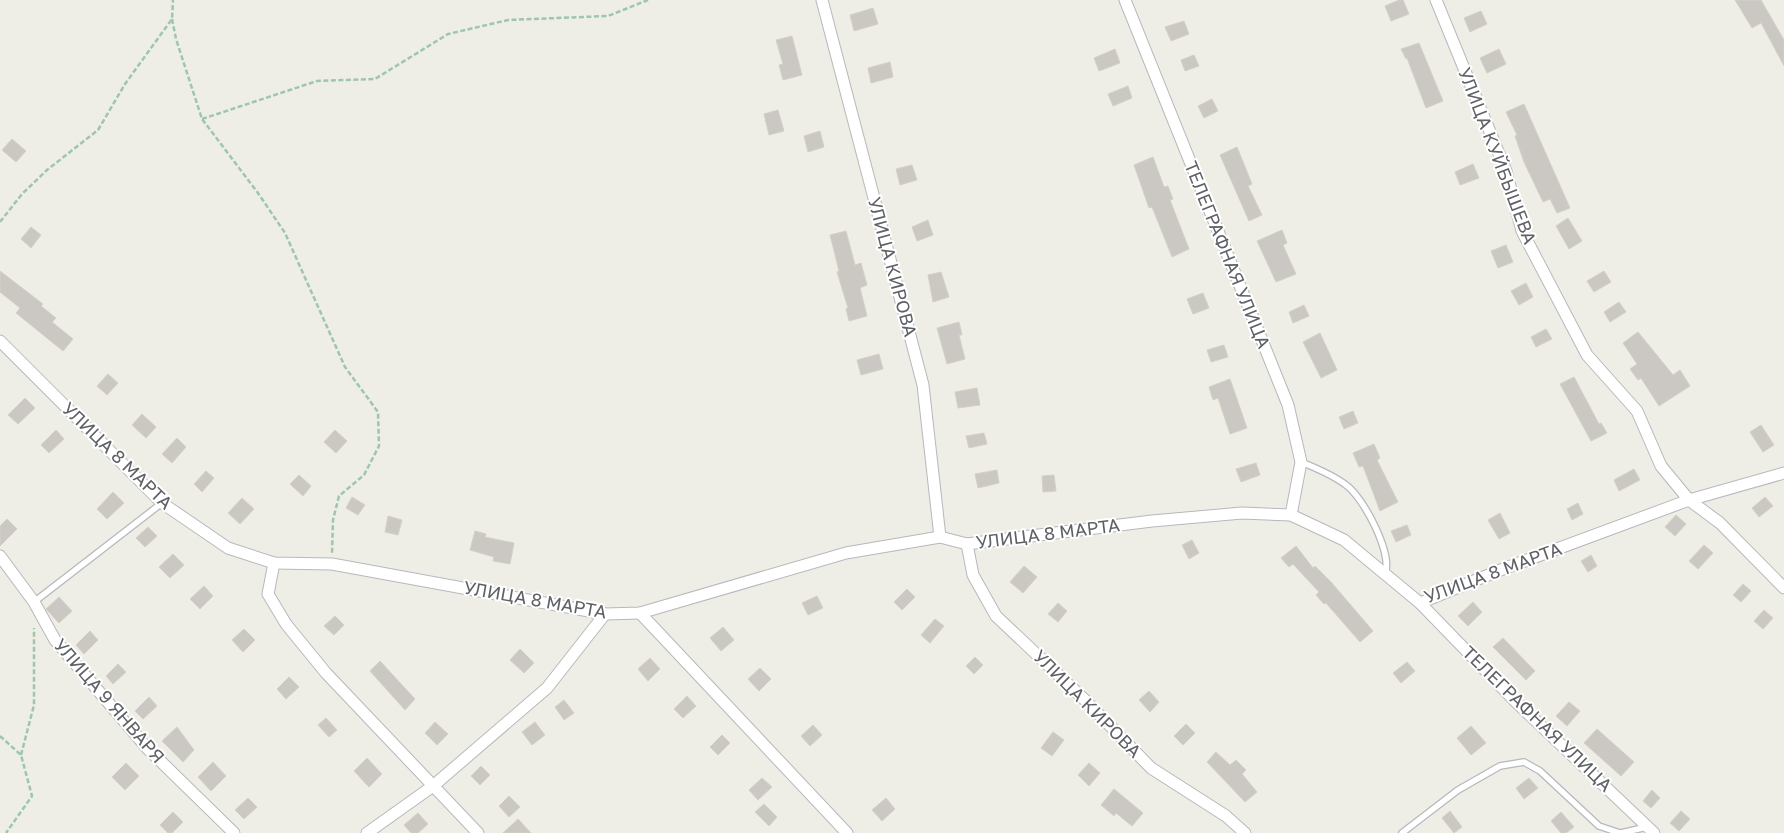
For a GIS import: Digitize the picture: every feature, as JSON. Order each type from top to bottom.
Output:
[{"type":"street","name":"УЛИЦА КИРОВА","points":[[822,0],[923,384],[940,537]]},
{"type":"street","name":"ТЕЛЕГРАФНАЯ УЛИЦА","points":[[1125,0],[1288,404],[1301,462],[1291,515]]},
{"type":"street","name":"УЛИЦА КУЙБЫШЕВА","points":[[1436,0],[1506,171],[1522,231],[1587,355],[1636,411],[1661,466],[1689,500],[1720,523],[1784,588]]},
{"type":"street","name":"УЛИЦА 8 МАРТА","points":[[0,341],[162,503],[228,548],[274,563],[332,564],[605,614],[640,613],[846,553],[940,537],[967,544],[1161,520],[1242,513],[1291,515],[1344,540],[1420,604],[1503,569],[1689,500],[1784,473]]},
{"type":"street","name":"УЛИЦА КИРОВА","points":[[967,544],[973,575],[996,616],[1086,702],[1151,768],[1226,816],[1245,833]]},
{"type":"street","name":"УЛИЦА 9 ЯНВАРЯ","points":[[0,556],[34,602],[55,640],[147,748],[234,833]]},
{"type":"street","points":[[274,563],[268,594],[286,624],[326,673],[478,833]]},
{"type":"street","name":"ТЕЛЕГРАФНАЯ УЛИЦА","points":[[1420,604],[1515,701],[1652,830]]},
{"type":"street","points":[[640,613],[847,833]]},
{"type":"street","points":[[367,833],[433,786],[548,688],[605,614]]},
{"type":"lane","points":[[1301,462],[1347,485],[1363,503],[1384,549],[1388,566],[1385,574]]},
{"type":"lane","points":[[34,602],[162,503]]},
{"type":"lane","points":[[1402,833],[1458,790],[1500,766],[1524,762],[1540,770],[1599,826],[1621,833],[1652,830]]},
{"type":"path","points":[[173,0],[172,18],[176,39],[202,119],[258,193],[284,233],[345,367],[378,412],[379,446],[364,475],[339,496],[333,520],[332,564]]},
{"type":"path","points":[[202,119],[317,81],[375,79],[448,34],[508,20],[608,16],[648,0]]},
{"type":"path","points":[[0,222],[22,194],[47,170],[98,130],[125,84],[172,18]]},
{"type":"path","points":[[20,755],[34,705],[34,602]]},
{"type":"path","points":[[0,736],[20,755],[32,796],[6,833]]},
{"type":"building","points":[[1403,0],[1409,14],[1391,21],[1385,6]]},
{"type":"building","points":[[1735,0],[1761,0],[1784,40],[1784,66],[1761,23],[1752,28]]},
{"type":"building","points":[[873,8],[878,24],[854,31],[850,15]]},
{"type":"building","points":[[1481,11],[1487,24],[1470,32],[1464,18]]},
{"type":"building","points":[[1184,21],[1189,34],[1171,41],[1165,27]]},
{"type":"building","points":[[792,36],[802,75],[783,80],[779,65],[783,64],[776,40]]},
{"type":"building","points":[[1419,43],[1443,101],[1426,108],[1407,58],[1401,49]]},
{"type":"building","points":[[1115,49],[1120,63],[1099,71],[1094,58]]},
{"type":"building","points":[[1499,49],[1506,64],[1487,73],[1480,58]]},
{"type":"building","points":[[1194,55],[1199,66],[1185,71],[1181,60]]},
{"type":"building","points":[[890,62],[893,77],[871,83],[868,68]]},
{"type":"building","points":[[1128,86],[1132,98],[1113,106],[1108,94]]},
{"type":"building","points":[[1212,99],[1218,111],[1204,118],[1198,106]]},
{"type":"building","points":[[1524,104],[1570,208],[1557,213],[1550,199],[1543,202],[1524,162],[1515,136],[1517,135],[1506,112]]},
{"type":"building","points":[[778,110],[784,131],[769,135],[764,114]]},
{"type":"building","points":[[820,131],[824,147],[808,152],[804,136]]},
{"type":"building","points":[[12,139],[26,151],[16,162],[2,150]]},
{"type":"building","points":[[1237,147],[1252,184],[1248,186],[1262,215],[1249,221],[1220,155]]},
{"type":"building","points":[[1153,157],[1164,187],[1168,186],[1173,199],[1170,200],[1189,249],[1172,257],[1152,207],[1149,208],[1134,165]]},
{"type":"building","points":[[1473,164],[1479,178],[1460,185],[1455,172]]},
{"type":"building","points":[[912,165],[917,180],[900,185],[896,169]]},
{"type":"building","points":[[1568,218],[1582,241],[1569,249],[1556,226]]},
{"type":"building","points":[[928,220],[933,235],[917,241],[912,227]]},
{"type":"building","points":[[31,227],[41,235],[31,248],[21,239]]},
{"type":"building","points":[[1282,230],[1287,243],[1283,245],[1296,274],[1276,282],[1257,241]]},
{"type":"building","points":[[846,231],[855,265],[861,263],[867,285],[860,288],[867,316],[849,321],[846,309],[848,308],[837,272],[839,271],[830,235]]},
{"type":"building","points":[[1506,245],[1513,262],[1498,268],[1491,251]]},
{"type":"building","points":[[0,271],[43,304],[41,306],[56,318],[52,322],[73,339],[63,351],[16,313],[20,308],[0,292]]},
{"type":"building","points":[[1604,271],[1611,282],[1594,292],[1587,281]]},
{"type":"building","points":[[941,272],[949,297],[933,302],[928,275]]},
{"type":"building","points":[[1526,283],[1533,297],[1519,305],[1511,291]]},
{"type":"building","points":[[1203,293],[1209,308],[1193,314],[1187,299]]},
{"type":"building","points":[[1619,302],[1626,312],[1610,322],[1604,312]]},
{"type":"building","points":[[1304,305],[1309,316],[1293,323],[1289,312]]},
{"type":"building","points":[[959,322],[962,335],[959,335],[965,359],[947,364],[937,328]]},
{"type":"building","points":[[1546,329],[1552,339],[1536,347],[1531,337]]},
{"type":"building","points":[[1638,332],[1673,375],[1680,370],[1690,386],[1659,406],[1641,378],[1638,380],[1630,369],[1637,364],[1623,343]]},
{"type":"building","points":[[1320,333],[1337,370],[1321,378],[1303,342]]},
{"type":"building","points":[[1224,345],[1228,357],[1211,362],[1207,350]]},
{"type":"building","points":[[879,354],[883,369],[861,375],[857,360]]},
{"type":"building","points":[[108,374],[118,383],[107,395],[97,386]]},
{"type":"building","points":[[1574,377],[1599,424],[1601,423],[1607,433],[1591,441],[1560,384]]},
{"type":"building","points":[[1230,379],[1247,428],[1230,434],[1218,398],[1213,400],[1209,387]]},
{"type":"building","points":[[977,388],[980,405],[958,408],[955,392]]},
{"type":"building","points":[[25,398],[35,408],[18,424],[8,415]]},
{"type":"building","points":[[1353,411],[1358,423],[1344,429],[1339,417]]},
{"type":"building","points":[[142,414],[156,427],[146,438],[132,425]]},
{"type":"building","points":[[1761,425],[1774,445],[1763,452],[1750,432]]},
{"type":"building","points":[[56,430],[64,439],[49,453],[41,445]]},
{"type":"building","points":[[335,430],[347,441],[336,453],[324,442]]},
{"type":"building","points":[[984,433],[987,444],[969,448],[966,436]]},
{"type":"building","points":[[177,438],[186,447],[172,463],[162,454]]},
{"type":"building","points":[[1374,444],[1380,458],[1377,460],[1398,502],[1380,511],[1363,466],[1359,467],[1353,453]]},
{"type":"building","points":[[1256,463],[1260,475],[1241,482],[1236,469]]},
{"type":"building","points":[[1634,469],[1640,480],[1619,491],[1614,480]]},
{"type":"building","points":[[997,470],[999,483],[978,488],[975,474]]},
{"type":"building","points":[[206,471],[214,478],[202,492],[194,484]]},
{"type":"building","points":[[299,475],[311,486],[303,496],[290,484]]},
{"type":"building","points":[[1054,475],[1056,491],[1043,492],[1042,476]]},
{"type":"building","points":[[113,492],[124,503],[107,519],[97,509]]},
{"type":"building","points":[[352,497],[365,505],[358,515],[346,508]]},
{"type":"building","points":[[1765,497],[1773,506],[1759,517],[1752,508]]},
{"type":"building","points":[[242,498],[254,509],[240,524],[228,513]]},
{"type":"building","points":[[1578,503],[1583,514],[1572,520],[1567,509]]},
{"type":"building","points":[[1500,513],[1510,533],[1499,539],[1488,520]]},
{"type":"building","points":[[1676,515],[1686,524],[1675,536],[1665,527]]},
{"type":"building","points":[[388,516],[402,520],[398,535],[385,532]]},
{"type":"building","points":[[7,519],[17,529],[0,546],[0,526]]},
{"type":"building","points":[[1407,525],[1411,535],[1396,542],[1391,531]]},
{"type":"building","points":[[148,527],[157,536],[145,547],[136,538]]},
{"type":"building","points":[[475,531],[486,534],[485,537],[514,543],[510,564],[493,561],[494,557],[470,550]]},
{"type":"building","points":[[1192,540],[1199,553],[1189,559],[1182,545]]},
{"type":"building","points":[[1704,545],[1713,553],[1698,569],[1689,561]]},
{"type":"building","points":[[1296,546],[1313,568],[1315,566],[1331,582],[1373,631],[1360,642],[1326,603],[1324,604],[1316,595],[1319,592],[1293,564],[1289,567],[1281,558]]},
{"type":"building","points":[[173,554],[184,565],[170,578],[159,567]]},
{"type":"building","points":[[1591,555],[1597,566],[1588,572],[1581,561]]},
{"type":"building","points":[[1024,566],[1037,577],[1023,593],[1010,582]]},
{"type":"building","points":[[1743,584],[1751,591],[1741,602],[1733,595]]},
{"type":"building","points":[[204,586],[213,596],[200,609],[190,599]]},
{"type":"building","points":[[907,589],[915,597],[902,610],[894,602]]},
{"type":"building","points":[[817,596],[823,608],[808,615],[802,603]]},
{"type":"building","points":[[59,597],[72,611],[59,623],[46,609]]},
{"type":"building","points":[[1473,602],[1482,612],[1468,626],[1458,616]]},
{"type":"building","points":[[1058,603],[1067,611],[1058,622],[1048,614]]},
{"type":"building","points":[[1764,610],[1773,618],[1763,629],[1754,621]]},
{"type":"building","points":[[335,616],[344,625],[334,635],[324,626]]},
{"type":"building","points":[[935,619],[944,626],[930,643],[921,635]]},
{"type":"building","points":[[723,627],[734,640],[721,651],[710,638]]},
{"type":"building","points":[[244,629],[255,640],[243,652],[232,640]]},
{"type":"building","points":[[90,631],[98,640],[84,654],[76,645]]},
{"type":"building","points":[[1503,638],[1535,671],[1526,680],[1493,647]]},
{"type":"building","points":[[520,649],[534,663],[524,673],[510,660]]},
{"type":"building","points":[[975,657],[983,665],[974,674],[966,666]]},
{"type":"building","points":[[650,658],[660,669],[648,681],[638,669]]},
{"type":"building","points":[[380,661],[415,699],[405,710],[370,671]]},
{"type":"building","points":[[1407,662],[1415,671],[1401,683],[1393,673]]},
{"type":"building","points":[[118,664],[126,672],[113,684],[106,676]]},
{"type":"building","points":[[760,668],[771,679],[759,691],[748,679]]},
{"type":"building","points":[[289,677],[299,687],[286,699],[277,689]]},
{"type":"building","points":[[1149,691],[1159,702],[1150,712],[1139,700]]},
{"type":"building","points":[[687,696],[696,706],[683,718],[674,709]]},
{"type":"building","points":[[149,697],[157,706],[143,719],[135,711]]},
{"type":"building","points":[[564,700],[574,713],[564,720],[555,707]]},
{"type":"building","points":[[1569,702],[1580,711],[1567,726],[1556,716]]},
{"type":"building","points":[[326,718],[337,730],[329,737],[318,725]]},
{"type":"building","points":[[435,722],[448,734],[437,745],[425,733]]},
{"type":"building","points":[[535,722],[545,735],[532,745],[522,732]]},
{"type":"building","points":[[1186,724],[1195,733],[1183,745],[1174,736]]},
{"type":"building","points":[[813,725],[822,735],[810,746],[801,736]]},
{"type":"building","points":[[1471,726],[1486,743],[1471,755],[1457,738]]},
{"type":"building","points":[[177,727],[194,750],[183,762],[162,741]]},
{"type":"building","points":[[1597,729],[1634,762],[1621,776],[1584,743]]},
{"type":"building","points":[[1053,732],[1064,740],[1052,756],[1041,748]]},
{"type":"building","points":[[722,735],[730,743],[718,755],[710,747]]},
{"type":"building","points":[[1216,752],[1230,765],[1236,760],[1246,770],[1242,774],[1257,792],[1245,802],[1207,762]]},
{"type":"building","points":[[367,758],[382,774],[369,787],[354,771]]},
{"type":"building","points":[[213,762],[226,776],[211,791],[198,777]]},
{"type":"building","points":[[126,763],[139,776],[125,790],[112,777]]},
{"type":"building","points":[[1089,763],[1100,773],[1089,786],[1078,775]]},
{"type":"building","points":[[481,766],[490,775],[480,785],[471,776]]},
{"type":"building","points":[[762,778],[772,787],[758,800],[749,790]]},
{"type":"building","points":[[1529,778],[1538,788],[1524,799],[1516,788]]},
{"type":"building","points":[[1114,789],[1143,813],[1132,826],[1116,813],[1114,816],[1101,805]]},
{"type":"building","points":[[1652,790],[1660,798],[1651,808],[1643,801]]},
{"type":"building","points":[[509,796],[520,807],[509,817],[499,806]]},
{"type":"building","points":[[248,798],[257,807],[244,819],[235,810]]},
{"type":"building","points":[[886,798],[895,809],[882,821],[872,810]]},
{"type":"building","points":[[764,804],[777,817],[769,826],[755,812]]},
{"type":"building","points":[[1450,811],[1462,827],[1454,833],[1442,818]]},
{"type":"building","points":[[1681,811],[1690,819],[1679,831],[1670,823]]},
{"type":"building","points":[[173,812],[183,822],[172,833],[168,833],[160,825]]},
{"type":"building","points":[[1561,812],[1574,827],[1566,833],[1561,833],[1551,821]]},
{"type":"building","points":[[418,813],[428,824],[418,833],[411,833],[404,825]]},
{"type":"building","points":[[518,819],[531,833],[503,833]]}]
